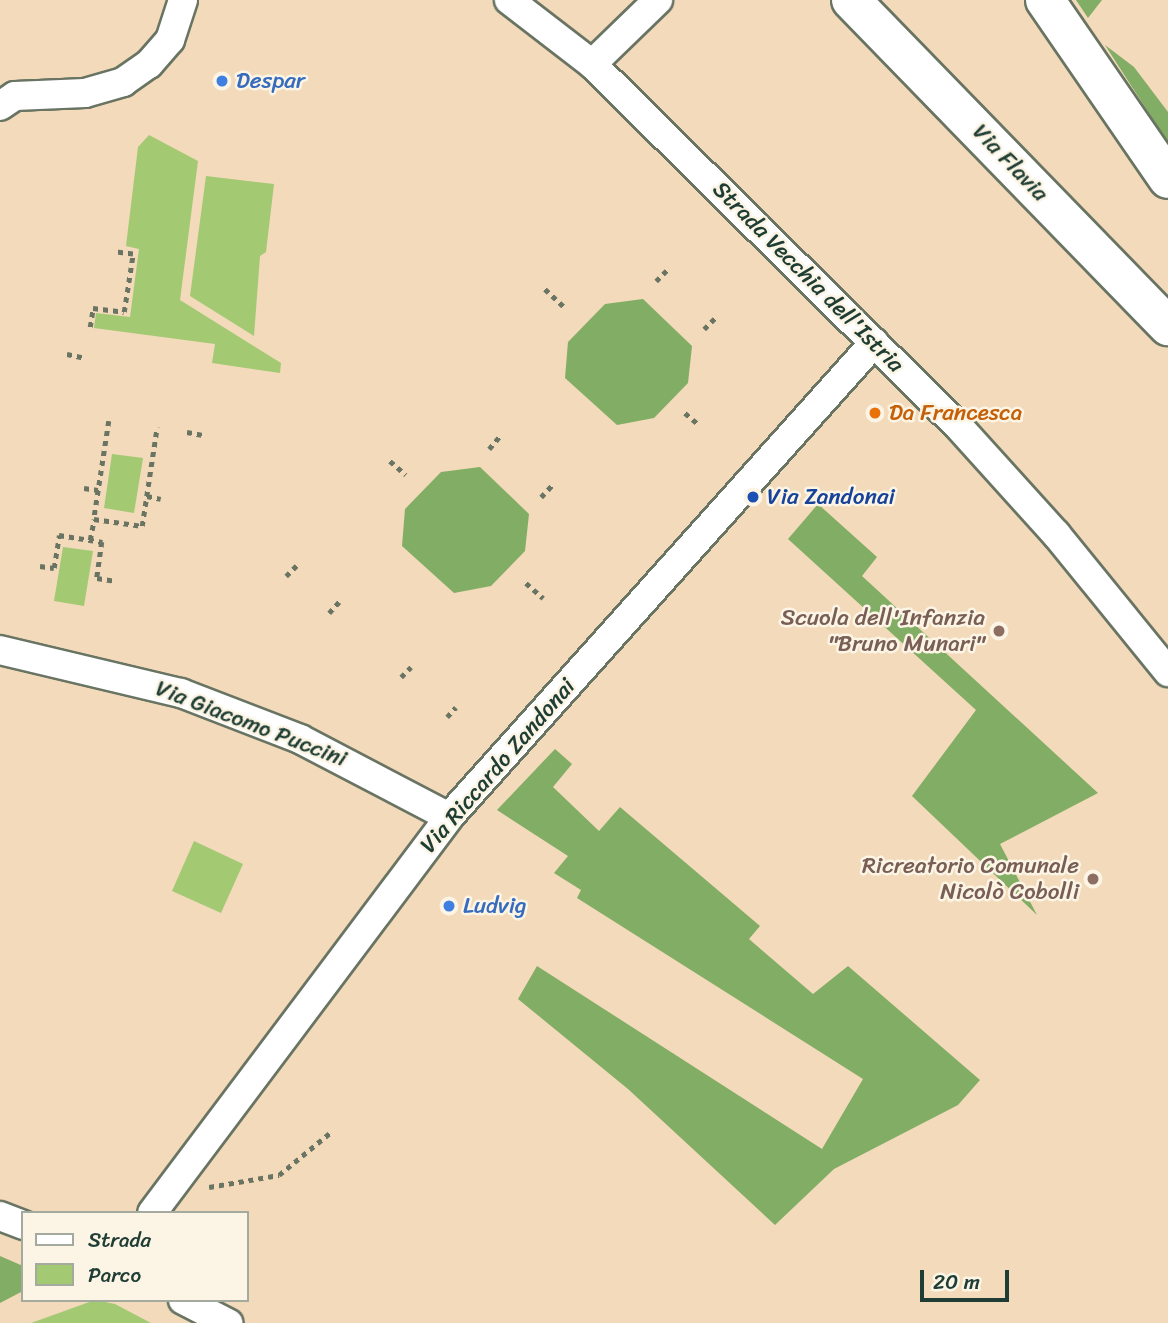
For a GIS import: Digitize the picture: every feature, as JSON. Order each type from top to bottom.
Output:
[{"type":"main road","name":"Via Flavia","points":[[851,0],[1168,326]]},
{"type":"main road","points":[[1045,0],[1168,179]]},
{"type":"street","points":[[1,104],[15,96],[85,93],[123,82],[149,64],[170,40],[183,0]]},
{"type":"street","name":"Strada Vecchia dell'Istria","points":[[509,0],[592,64],[874,343],[1047,524],[1168,671]]},
{"type":"street","points":[[592,64],[658,0]]},
{"type":"street","name":"Via Riccardo Zandonai","points":[[154,1211],[449,817],[874,343]]},
{"type":"street","name":"Via Giacomo Puccini","points":[[0,650],[181,692],[300,739],[449,817]]},
{"type":"street","points":[[0,1216],[21,1224]]},
{"type":"street","points":[[187,1302],[228,1323]]},
{"type":"path","points":[[90,327],[93,308],[124,312],[133,254],[116,252]]},
{"type":"path","points":[[656,281],[670,267]]},
{"type":"path","points":[[545,289],[564,307]]},
{"type":"path","points":[[704,329],[718,315]]},
{"type":"path","points":[[67,355],[86,358]]},
{"type":"path","points":[[685,412],[698,424]]},
{"type":"path","points":[[90,540],[109,421]]},
{"type":"path","points":[[94,519],[142,526],[157,427]]},
{"type":"path","points":[[187,432],[203,435]]},
{"type":"path","points":[[489,449],[499,437]]},
{"type":"path","points":[[390,461],[407,475]]},
{"type":"path","points":[[541,497],[552,485]]},
{"type":"path","points":[[84,488],[98,490]]},
{"type":"path","points":[[147,496],[161,499]]},
{"type":"path","points":[[40,566],[54,568],[59,535],[102,542],[97,578],[116,581]]},
{"type":"path","points":[[286,576],[297,565]]},
{"type":"path","points":[[526,583],[542,598]]},
{"type":"path","points":[[329,613],[339,602]]},
{"type":"path","points":[[401,677],[411,667]]},
{"type":"path","points":[[447,717],[456,707]]},
{"type":"path","points":[[199,1189],[279,1175],[331,1132]]},
{"type":"green space","points":[[1076,0],[1102,0],[1088,18]]},
{"type":"green space","points":[[1105,45],[1134,67],[1168,112],[1168,143]]},
{"type":"green space","points":[[149,135],[198,161],[180,300],[281,363],[280,373],[212,363],[215,344],[94,328],[96,313],[130,317],[139,249],[126,246],[138,147]]},
{"type":"green space","points":[[206,176],[274,184],[266,252],[260,256],[254,336],[190,296]]},
{"type":"green space","points":[[643,299],[692,346],[688,383],[654,418],[617,425],[565,378],[568,342],[605,304]]},
{"type":"green space","points":[[112,454],[143,458],[134,513],[104,508]]},
{"type":"green space","points":[[480,467],[529,514],[525,551],[491,586],[454,593],[402,546],[405,509],[441,472]]},
{"type":"green space","points":[[818,504],[877,557],[862,576],[1098,793],[1000,844],[1037,915],[912,796],[976,710],[788,539]]},
{"type":"green space","points":[[63,547],[93,551],[84,606],[54,601]]},
{"type":"green space","points":[[555,749],[572,764],[553,787],[599,831],[620,807],[760,926],[749,939],[813,994],[848,966],[980,1080],[958,1105],[834,1169],[775,1225],[628,1089],[518,999],[537,966],[822,1149],[863,1079],[577,898],[581,890],[554,873],[568,856],[497,810]]},
{"type":"green space","points":[[194,841],[243,864],[221,913],[172,891]]},
{"type":"green space","points":[[0,1256],[21,1265],[21,1292],[0,1303]]},
{"type":"green space","points":[[89,1302],[105,1302],[115,1304],[151,1323],[31,1323]]},
{"type":"place","name":"Despar","points":[[222,81]]},
{"type":"place","name":"Da Francesca","points":[[875,413]]},
{"type":"place","name":"Via Zandonai","points":[[753,497]]},
{"type":"place","name":"Scuola dell'Infanzia \"Bruno Munari\"","points":[[999,631]]},
{"type":"place","name":"Ricreatorio Comunale Nicolò Cobolli","points":[[1093,879]]},
{"type":"place","name":"Ludvig","points":[[449,906]]}]
